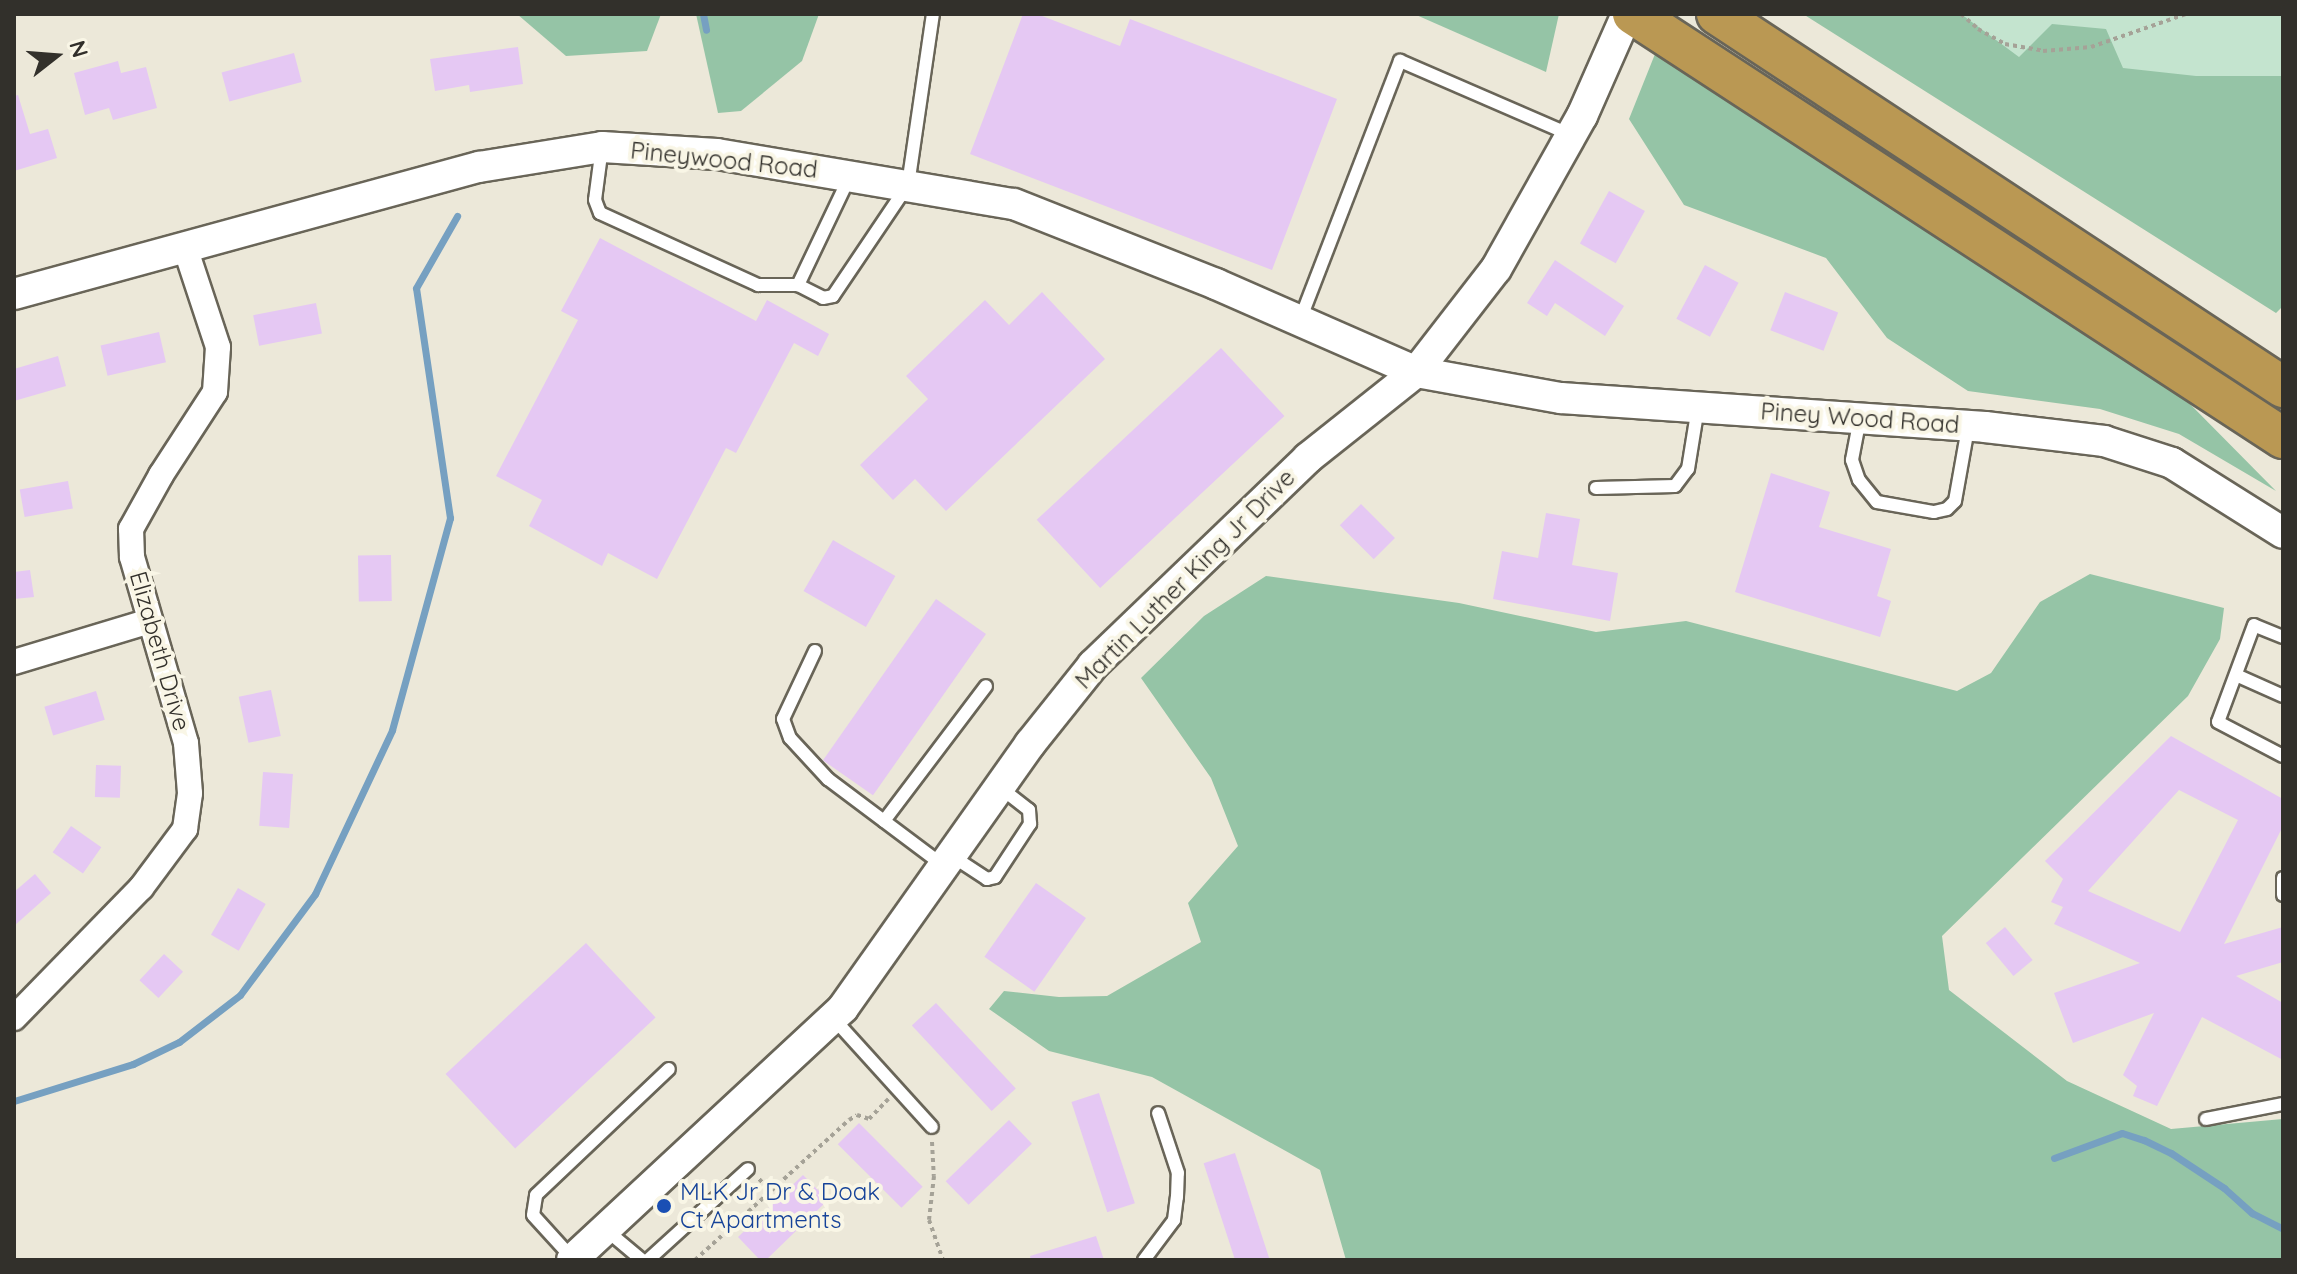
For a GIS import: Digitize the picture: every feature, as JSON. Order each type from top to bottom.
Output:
[{"type":"highway","points":[[1633,14],[2283,438]]},
{"type":"highway","points":[[1717,14],[2283,387]]},
{"type":"street","name":"Martin Luther King Jr Drive","points":[[573,1260],[833,1018],[1000,787],[1093,665],[1308,458],[1416,372],[1496,269],[1576,126],[1627,14]]},
{"type":"street","name":"Pineywood Road","points":[[14,294],[479,167],[602,147],[717,154],[1014,204],[1300,320],[1416,372]]},
{"type":"street","name":"Elizabeth Drive","points":[[14,1018],[141,888],[185,829],[190,793],[186,743],[132,557],[131,529],[161,475],[215,392],[218,347],[185,247]]},
{"type":"street","name":"Piney Wood Road","points":[[1416,372],[1561,398],[1969,426],[2104,441],[2172,463],[2283,533]]},
{"type":"street","points":[[14,662],[150,621]]},
{"type":"lane","points":[[602,147],[595,200],[600,213],[758,285],[798,285],[823,298],[833,296],[908,185],[933,14]]},
{"type":"lane","points":[[1300,320],[1400,61],[1576,126]]},
{"type":"lane","points":[[798,285],[851,175]]},
{"type":"lane","points":[[1596,488],[1675,486],[1688,469],[1698,407]]},
{"type":"lane","points":[[1860,418],[1852,460],[1859,480],[1877,502],[1934,512],[1947,509],[1955,501],[1969,426]]},
{"type":"lane","points":[[2283,637],[2254,625],[2218,722],[2283,756]]},
{"type":"lane","points":[[815,651],[783,719],[790,738],[828,779],[884,821],[949,861],[987,879],[995,877],[1030,824],[1029,810],[1000,787]]},
{"type":"lane","points":[[2236,675],[2283,696]]},
{"type":"lane","points":[[884,821],[986,686]]},
{"type":"lane","points":[[2283,878],[2283,895]]},
{"type":"lane","points":[[833,1018],[932,1127]]},
{"type":"lane","points":[[573,1260],[533,1215],[536,1195],[669,1069]]},
{"type":"lane","points":[[2206,1119],[2283,1104]]},
{"type":"lane","points":[[1144,1260],[1174,1220],[1177,1197],[1178,1173],[1158,1113]]},
{"type":"lane","points":[[605,1229],[645,1260],[748,1169]]},
{"type":"path","points":[[1961,14],[1978,29],[2005,44],[2043,51],[2091,47],[2186,14]]},
{"type":"path","points":[[695,1260],[849,1120],[857,1115],[869,1119],[898,1089]]},
{"type":"path","points":[[932,1127],[934,1176],[929,1220],[943,1260]]},
{"type":"green space","points":[[517,14],[661,14],[647,51],[566,56]]},
{"type":"green space","points":[[696,14],[819,14],[802,61],[741,111],[718,113]]},
{"type":"green space","points":[[1414,14],[1559,14],[1546,72]]},
{"type":"green space","points":[[1803,14],[1961,14],[2019,57],[2052,24],[2106,29],[2123,68],[2196,76],[2283,76],[2283,306],[2276,313]]},
{"type":"green space","points":[[1939,14],[2283,14],[2283,86],[2041,88]]},
{"type":"green space","points":[[1655,54],[1925,223],[2185,399],[2276,491],[2179,434],[2100,409],[1968,391],[1887,338],[1826,258],[1684,205],[1629,119]]},
{"type":"green space","points":[[2090,574],[2224,608],[2220,639],[2188,696],[1942,936],[1949,990],[2067,1081],[2171,1129],[2283,1119],[2283,1260],[1346,1260],[1320,1170],[1152,1077],[1049,1051],[989,1009],[1004,991],[1059,997],[1107,996],[1201,942],[1188,903],[1238,846],[1211,778],[1141,678],[1204,616],[1266,576],[1459,603],[1596,632],[1686,621],[1957,691],[1991,673],[2040,602]]},
{"type":"building","points":[[1023,14],[1037,14],[1120,46],[1130,19],[1337,99],[1272,270],[970,154]]},
{"type":"building","points":[[518,47],[523,84],[470,92],[469,85],[435,91],[430,59]]},
{"type":"building","points":[[294,53],[302,82],[229,101],[222,72]]},
{"type":"building","points":[[118,61],[121,73],[146,67],[157,108],[113,120],[109,108],[85,115],[74,73]]},
{"type":"building","points":[[18,95],[30,134],[48,129],[57,158],[14,171],[14,96]]},
{"type":"building","points":[[1609,191],[1645,211],[1616,263],[1580,243]]},
{"type":"building","points":[[600,238],[756,321],[767,300],[829,334],[818,356],[794,343],[736,453],[726,448],[657,579],[608,553],[602,566],[529,526],[542,500],[496,476],[578,320],[561,311]]},
{"type":"building","points":[[1555,260],[1624,306],[1605,336],[1555,303],[1547,316],[1527,303]]},
{"type":"building","points":[[1705,265],[1739,283],[1710,337],[1676,319]]},
{"type":"building","points":[[1042,292],[1105,359],[946,511],[915,479],[893,500],[860,465],[928,399],[906,376],[985,300],[1009,325]]},
{"type":"building","points":[[1785,292],[1838,312],[1824,351],[1770,330]]},
{"type":"building","points":[[316,303],[322,333],[259,346],[253,315]]},
{"type":"building","points":[[159,332],[166,362],[108,376],[101,345]]},
{"type":"building","points":[[1221,348],[1284,416],[1100,588],[1037,520]]},
{"type":"building","points":[[58,356],[66,386],[14,401],[14,369]]},
{"type":"building","points":[[1771,473],[1830,492],[1819,527],[1891,549],[1877,596],[1891,601],[1880,637],[1735,592]]},
{"type":"building","points":[[68,481],[73,509],[25,517],[20,490]]},
{"type":"building","points":[[1361,504],[1395,538],[1374,559],[1340,525]]},
{"type":"building","points":[[1546,513],[1580,519],[1572,565],[1618,573],[1610,621],[1493,599],[1502,551],[1538,558]]},
{"type":"building","points":[[833,540],[895,576],[866,627],[804,591]]},
{"type":"building","points":[[391,555],[392,601],[359,602],[358,556]]},
{"type":"building","points":[[30,570],[34,597],[14,599],[14,572]]},
{"type":"building","points":[[936,599],[986,634],[873,795],[823,760]]},
{"type":"building","points":[[271,690],[281,736],[248,743],[239,697]]},
{"type":"building","points":[[96,691],[105,720],[53,735],[44,707]]},
{"type":"building","points":[[2171,736],[2283,799],[2283,826],[2224,944],[2283,927],[2283,962],[2236,976],[2283,1003],[2283,1060],[2202,1017],[2157,1106],[2133,1096],[2137,1086],[2123,1075],[2154,1013],[2073,1043],[2054,993],[2140,963],[2054,924],[2063,907],[2051,902],[2063,879],[2045,861]],"holes":[[[2179,790],[2238,820],[2180,932],[2088,891]]]},
{"type":"building","points":[[96,765],[121,766],[120,798],[95,797]]},
{"type":"building","points":[[263,772],[293,774],[289,828],[259,826]]},
{"type":"building","points":[[71,826],[101,847],[83,873],[53,852]]},
{"type":"building","points":[[35,874],[51,893],[14,926],[14,892]]},
{"type":"building","points":[[1036,883],[1086,918],[1034,992],[984,957]]},
{"type":"building","points":[[238,888],[266,904],[239,951],[211,935]]},
{"type":"building","points":[[2005,927],[2033,960],[2013,976],[1986,943]]},
{"type":"building","points":[[586,943],[656,1018],[515,1149],[446,1074]]},
{"type":"building","points":[[164,954],[183,972],[158,998],[139,980]]},
{"type":"building","points":[[936,1003],[1016,1089],[992,1111],[912,1026]]},
{"type":"building","points":[[1099,1093],[1135,1203],[1107,1212],[1071,1102]]},
{"type":"building","points":[[1009,1120],[1032,1144],[969,1205],[946,1181]]},
{"type":"building","points":[[859,1123],[923,1187],[901,1208],[838,1144]]},
{"type":"building","points":[[1235,1153],[1270,1260],[1235,1260],[1204,1163]]},
{"type":"building","points":[[803,1175],[828,1200],[766,1260],[760,1260],[738,1237]]},
{"type":"building","points":[[1096,1236],[1104,1260],[1031,1260],[1030,1256]]},
{"type":"waterway","points":[[703,14],[706,30]]},
{"type":"waterway","points":[[14,1101],[133,1064],[179,1042],[240,995],[315,894],[392,730],[450,518],[416,288],[457,216]]},
{"type":"waterway","points":[[2054,1158],[2122,1133],[2171,1153],[2224,1188],[2252,1213],[2283,1229]]},
{"type":"place","name":"MLK Jr Dr & Doak Ct Apartments","points":[[664,1206]]}]
